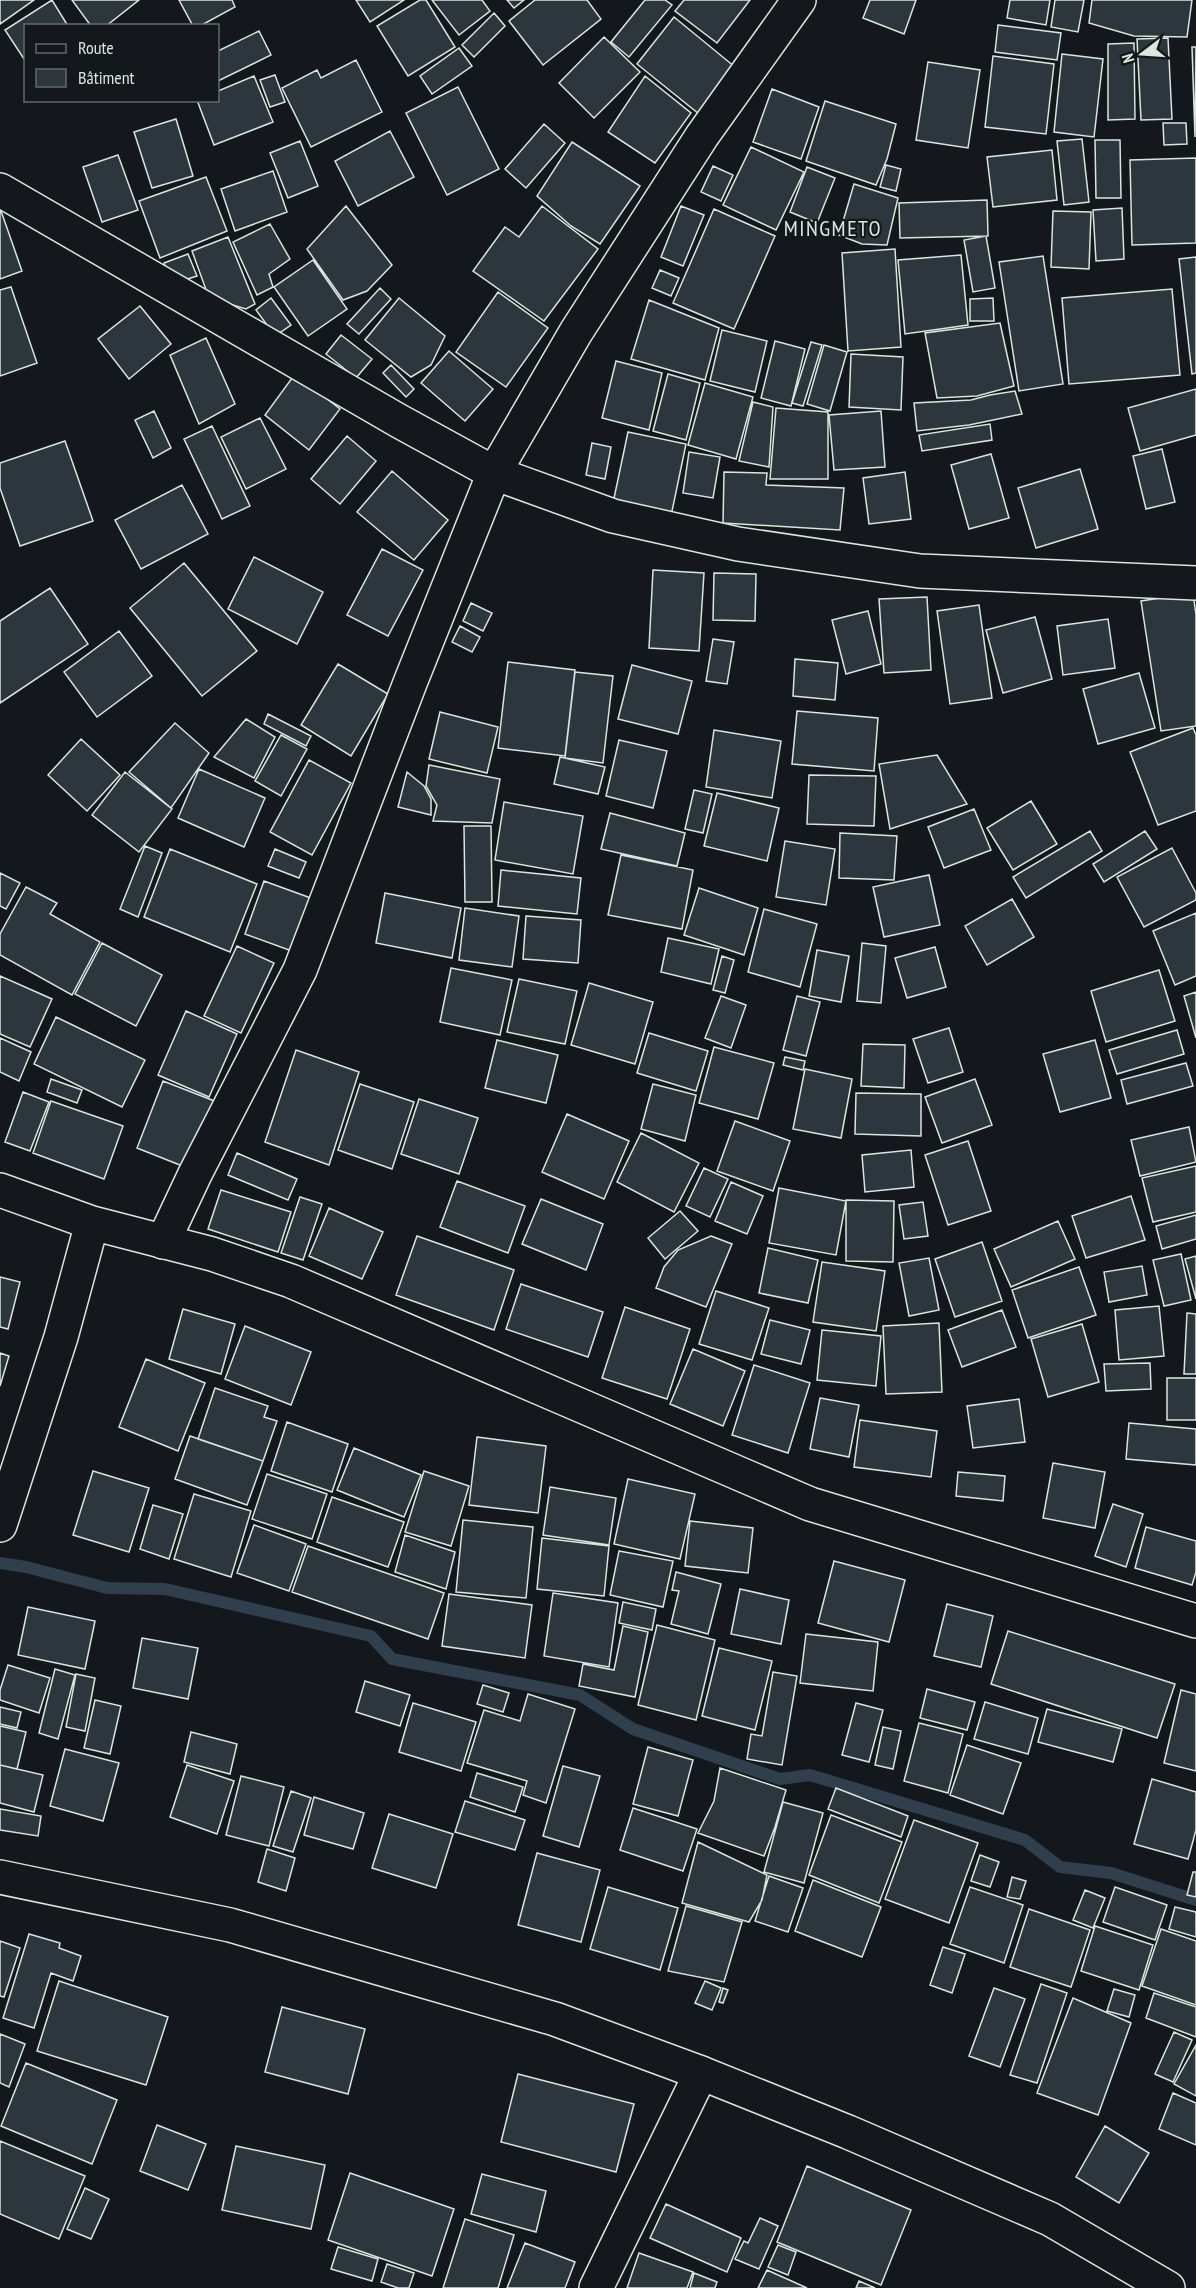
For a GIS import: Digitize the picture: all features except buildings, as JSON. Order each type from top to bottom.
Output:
[{"type":"street","points":[[163,1242],[195,1174],[300,970],[494,473],[576,333],[670,185],[799,0]]},
{"type":"street","points":[[0,190],[399,421],[494,473],[613,516],[760,547],[920,571],[1196,583]]},
{"type":"street","points":[[0,1190],[92,1223],[212,1254],[291,1281],[810,1504],[1196,1621]]},
{"type":"street","points":[[0,1525],[61,1337],[92,1223]]},
{"type":"street","points":[[0,1877],[230,1925],[555,2019],[701,2073],[848,2132],[1050,2218],[1168,2288]]},
{"type":"street","points":[[597,2288],[701,2073]]},
{"type":"waterway","points":[[0,1563],[26,1567],[107,1588],[165,1589],[371,1636],[392,1659],[580,1695],[633,1729],[780,1779],[810,1775],[1025,1840],[1060,1867],[1111,1873],[1196,1900]]},
{"type":"district","name":"MINGMETO","points":[[833,228]]}]
